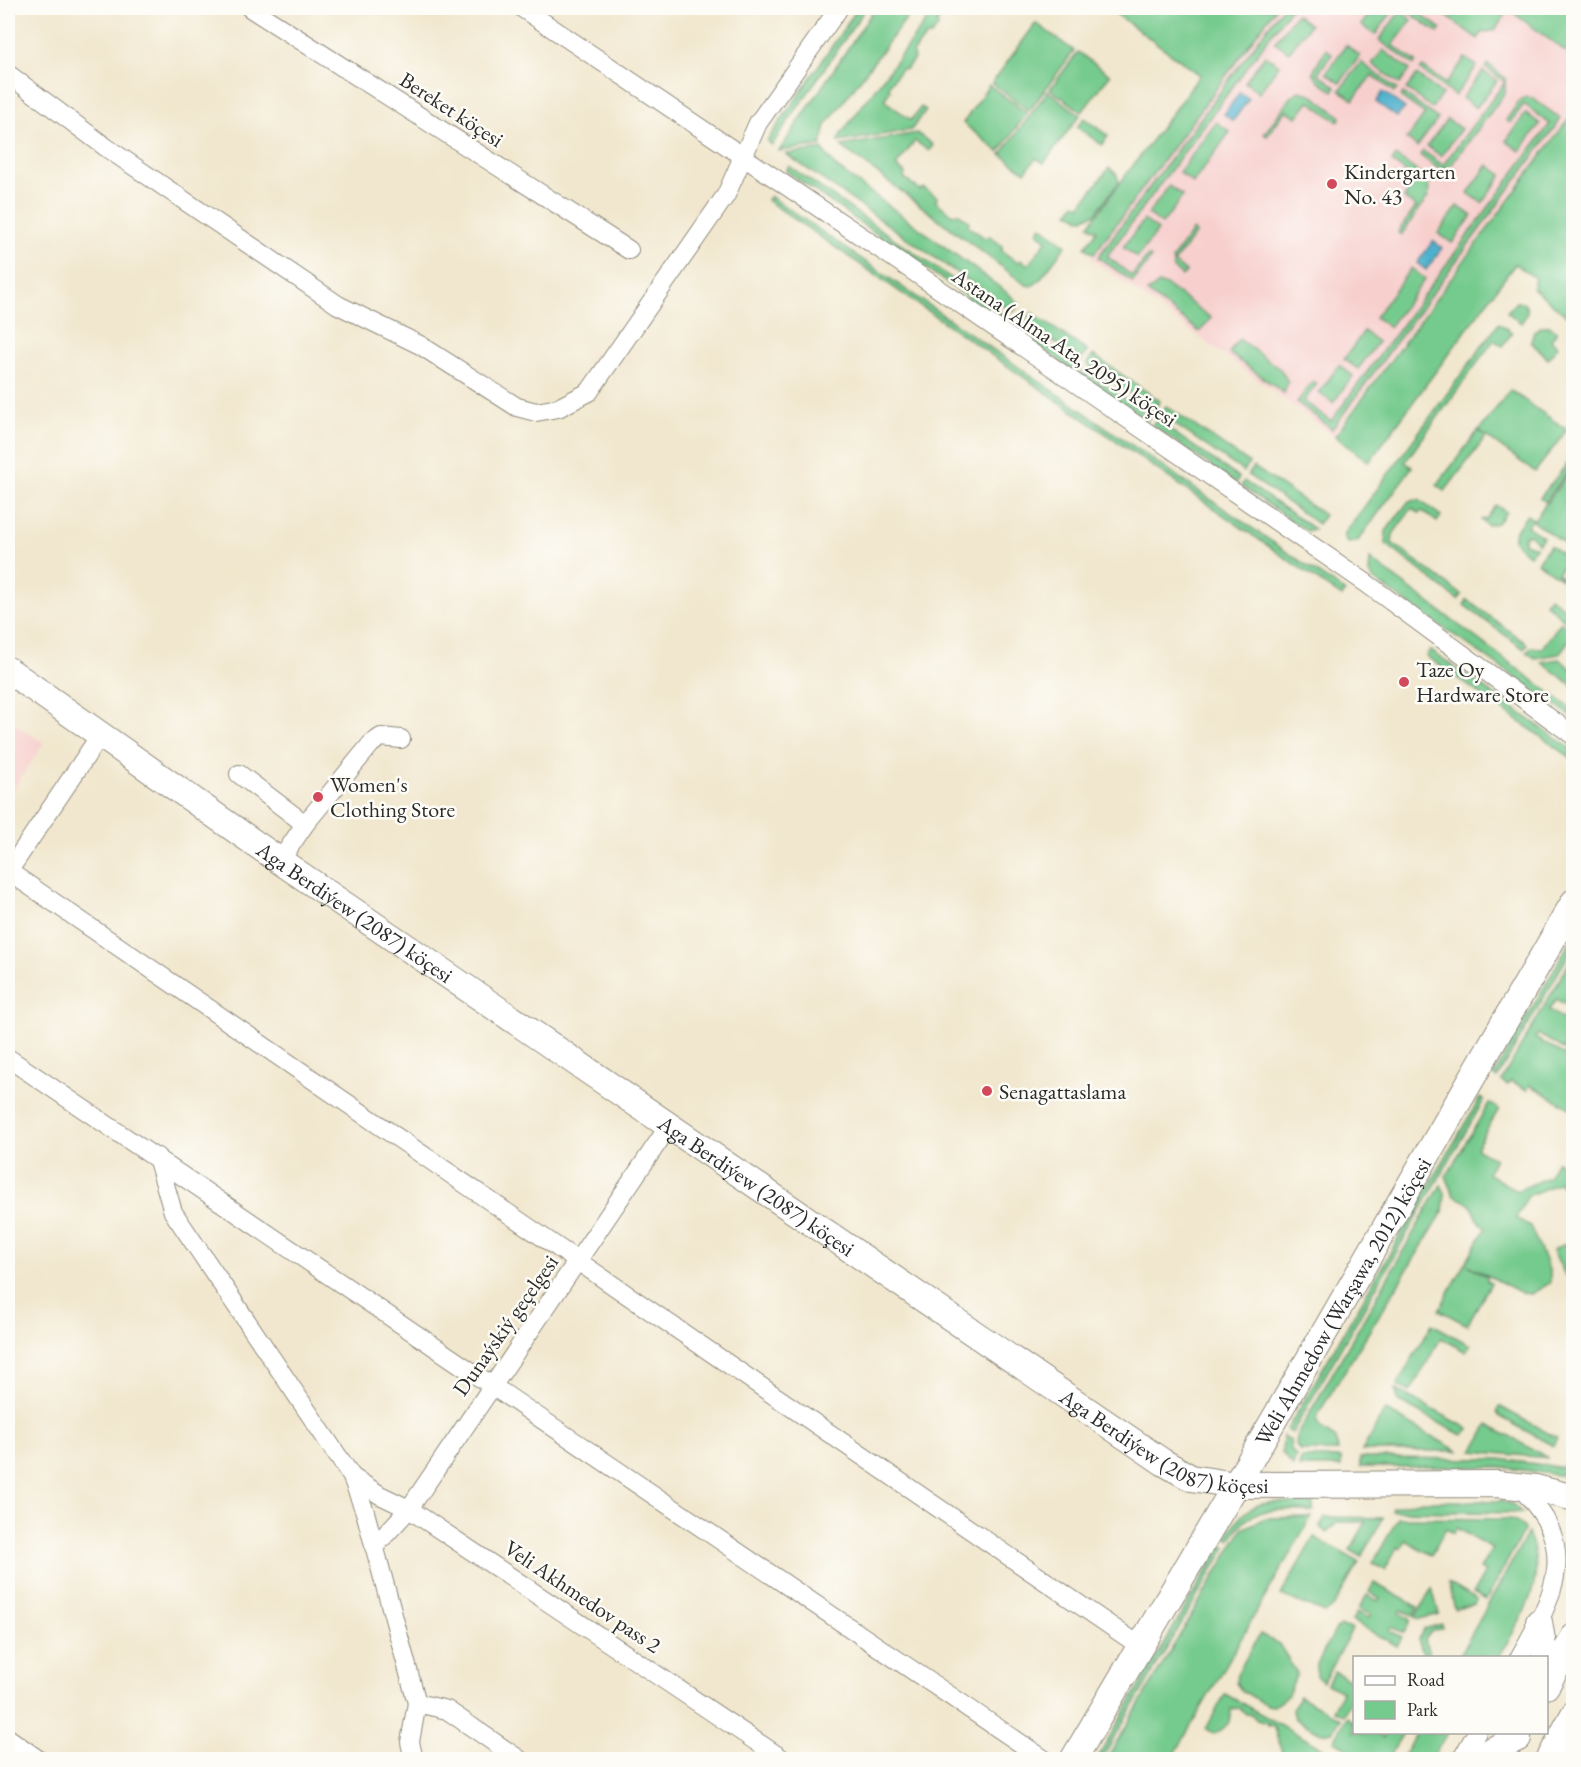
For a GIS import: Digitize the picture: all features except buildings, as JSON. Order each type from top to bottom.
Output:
[{"type":"street","name":"Bereket köçesi","points":[[250,8],[628,250]]},
{"type":"street","name":"Astana (Alma Ata, 2095) köçesi","points":[[522,8],[1366,583],[1574,736]]},
{"type":"street","points":[[8,74],[106,148],[338,305],[420,345],[517,407],[536,412],[558,408],[589,392],[726,195],[758,123],[839,8]]},
{"type":"street","name":"Aga Berdiýew (2087) köçesi","points":[[8,670],[280,861],[1163,1462],[1191,1478],[1236,1485],[1518,1486],[1574,1498]]},
{"type":"street","points":[[99,736],[8,871],[577,1263],[1140,1646]]},
{"type":"street","points":[[280,861],[305,824],[371,744],[381,737],[400,739]]},
{"type":"street","points":[[239,774],[305,824]]},
{"type":"street","name":"Weli Ahmedow (Warşawa, 2012) köçesi","points":[[1073,1760],[1236,1485],[1574,902]]},
{"type":"street","points":[[8,1058],[1046,1760]]},
{"type":"street","name":"Dunaýskiý geçelgesi","points":[[374,1547],[409,1509],[669,1126]]},
{"type":"street","points":[[157,1157],[173,1212],[352,1477],[417,1702],[410,1742],[414,1760]]},
{"type":"street","name":"Veli Akhmedov pass 2","points":[[352,1477],[380,1495],[409,1509],[784,1760]]},
{"type":"street","points":[[1518,1486],[1531,1498],[1545,1518],[1557,1554],[1554,1589],[1520,1656]]},
{"type":"street","points":[[1539,1622],[1544,1656]]},
{"type":"street","points":[[1548,1672],[1574,1637]]},
{"type":"street","points":[[417,1702],[447,1710],[520,1760]]},
{"type":"street","points":[[1550,1758],[1574,1714]]},
{"type":"street","points":[[1461,1760],[1476,1734]]},
{"type":"street","points":[[8,1738],[39,1760]]},
{"type":"street","points":[[1471,1760],[1515,1743]]},
{"type":"shaded area","name":"Kindergarten No. 43","points":[[1277,8],[1505,8],[1573,58],[1573,111],[1333,435],[1091,258]]},
{"type":"shaded area","points":[[8,720],[44,743],[8,797]]},
{"type":"green space","points":[[858,8],[866,8],[772,145],[767,141]]},
{"type":"green space","points":[[875,8],[914,8],[826,125],[821,145],[779,151]]},
{"type":"green space","points":[[936,8],[947,8],[937,22],[938,27],[931,36],[926,36],[913,53],[914,59],[906,69],[901,69],[889,85],[890,91],[884,100],[911,120],[921,107],[926,110],[911,130],[838,142],[841,134]]},
{"type":"green space","points":[[1108,8],[1276,8],[1094,254],[1085,247],[1097,231],[1089,225],[1200,75]]},
{"type":"green space","points":[[1282,8],[1291,8],[1107,256],[1132,276],[1148,256],[1151,258],[1133,282],[1098,257]]},
{"type":"green space","points":[[1374,8],[1395,8],[1375,35],[1361,25]]},
{"type":"green space","points":[[1403,8],[1412,8],[1441,29],[1438,33]]},
{"type":"green space","points":[[1435,8],[1497,8],[1506,14],[1495,30],[1482,33],[1478,39]]},
{"type":"green space","points":[[1507,8],[1573,8],[1573,57]]},
{"type":"green space","points":[[1400,11],[1412,20],[1393,45],[1416,62],[1414,65],[1379,40]]},
{"type":"green space","points":[[1296,14],[1310,25],[1289,52],[1275,42]]},
{"type":"green space","points":[[1036,23],[1074,51],[1029,111],[992,83]]},
{"type":"green space","points":[[1346,45],[1360,56],[1340,83],[1326,73]]},
{"type":"green space","points":[[1326,49],[1332,54],[1318,73],[1336,87],[1333,91],[1318,80],[1313,72]]},
{"type":"green space","points":[[1383,50],[1410,70],[1400,84],[1372,64]]},
{"type":"green space","points":[[1078,52],[1110,75],[1082,112],[1050,89]]},
{"type":"green space","points":[[1265,55],[1279,65],[1259,93],[1245,82]]},
{"type":"green space","points":[[1465,58],[1477,66],[1455,96],[1420,70],[1423,67],[1446,84]]},
{"type":"green space","points":[[1361,62],[1397,89],[1394,92],[1372,75],[1353,100],[1340,90]]},
{"type":"green space","points":[[1488,64],[1505,78],[1505,82],[1485,67]]},
{"type":"green space","points":[[1483,71],[1497,81],[1476,108],[1462,98]]},
{"type":"green space","points":[[1417,75],[1442,94],[1432,108],[1406,89]]},
{"type":"green space","points":[[1505,82],[1505,93],[1452,164],[1445,169],[1437,168],[1420,155],[1423,151],[1443,165]]},
{"type":"green space","points":[[989,85],[1027,113],[999,152],[963,123]]},
{"type":"green space","points":[[1048,91],[1080,115],[1044,163],[1036,158],[1025,172],[1001,154]]},
{"type":"green space","points":[[1299,91],[1311,94],[1341,117],[1338,122],[1309,101],[1297,117],[1286,110],[1267,136],[1264,134],[1292,96]]},
{"type":"green space","points":[[1403,93],[1438,119],[1417,147],[1407,139],[1425,114],[1401,97]]},
{"type":"green space","points":[[1532,98],[1561,119],[1332,429],[1297,402],[1313,381],[1317,384],[1304,401],[1331,421],[1550,124],[1524,104],[1510,123],[1506,120],[1521,99]]},
{"type":"green space","points":[[1526,113],[1540,124],[1520,151],[1506,141]]},
{"type":"green space","points":[[1573,113],[1573,310],[1568,317],[1533,288],[1535,278],[1515,264],[1369,462],[1335,436]]},
{"type":"green space","points":[[1084,118],[1108,136],[1102,145],[1077,127]]},
{"type":"green space","points":[[1447,119],[1461,129],[1441,156],[1427,146]]},
{"type":"green space","points":[[1216,122],[1230,132],[1193,183],[1179,172]]},
{"type":"green space","points":[[917,133],[933,145],[929,151],[915,141],[896,166],[905,173],[904,178],[920,190],[924,188],[937,197],[936,202],[953,215],[958,213],[969,221],[968,226],[985,238],[990,236],[1002,246],[1002,251],[1017,262],[1022,260],[1028,265],[1047,240],[1037,232],[1041,226],[1066,245],[1039,281],[1032,286],[1026,285],[841,146]]},
{"type":"green space","points":[[822,149],[836,167],[1009,294],[1019,304],[1013,312],[786,154]]},
{"type":"green space","points":[[1396,156],[1424,178],[1429,190],[1428,197],[1401,235],[1398,232],[1416,207],[1404,198],[1417,180],[1392,162]]},
{"type":"green space","points":[[1488,165],[1502,175],[1482,203],[1468,193]]},
{"type":"green space","points":[[789,166],[1007,317],[999,319],[786,171]]},
{"type":"green space","points":[[1109,168],[1116,173],[1119,182],[1095,214],[1080,219],[1069,212],[1075,203],[1080,206]]},
{"type":"green space","points":[[1169,186],[1183,196],[1162,224],[1148,214]]},
{"type":"green space","points":[[770,196],[1345,592],[1342,597],[767,200]]},
{"type":"green space","points":[[1458,206],[1472,216],[1452,243],[1438,233]]},
{"type":"green space","points":[[1144,220],[1158,230],[1137,258],[1123,247]]},
{"type":"green space","points":[[1193,230],[1196,233],[1174,262],[1186,272],[1182,276],[1174,269],[1172,259]]},
{"type":"green space","points":[[1411,268],[1425,279],[1389,327],[1375,317]]},
{"type":"green space","points":[[1159,284],[1166,285],[1211,318],[1200,332],[1147,292]]},
{"type":"green space","points":[[1516,302],[1524,303],[1527,309],[1526,316],[1521,323],[1507,312]]},
{"type":"green space","points":[[1032,313],[1087,351],[1081,360],[1026,322]]},
{"type":"green space","points":[[1499,323],[1512,333],[1502,346],[1494,340],[1405,462],[1412,467],[1357,542],[1347,543],[1345,533]]},
{"type":"green space","points":[[1542,326],[1549,326],[1557,331],[1551,340],[1558,346],[1548,359],[1531,342],[1534,331]]},
{"type":"green space","points":[[1022,327],[1077,366],[1074,371],[1018,332]]},
{"type":"green space","points":[[1364,331],[1378,342],[1358,369],[1344,359]]},
{"type":"green space","points":[[1239,339],[1281,370],[1288,382],[1284,393],[1229,353]]},
{"type":"green space","points":[[1093,355],[1160,401],[1154,410],[1087,364]]},
{"type":"green space","points":[[1339,365],[1353,376],[1333,403],[1319,393]]},
{"type":"green space","points":[[1083,370],[1150,416],[1147,421],[1079,374]]},
{"type":"green space","points":[[1510,390],[1567,430],[1535,472],[1479,431]]},
{"type":"green space","points":[[1166,406],[1249,463],[1244,472],[1160,414]]},
{"type":"green space","points":[[1156,420],[1239,478],[1236,483],[1152,425]]},
{"type":"green space","points":[[1478,431],[1486,437],[1445,491],[1437,485]]},
{"type":"green space","points":[[1574,455],[1573,464],[1545,502],[1540,498]]},
{"type":"green space","points":[[1254,467],[1324,515],[1318,524],[1248,475]]},
{"type":"green space","points":[[1573,467],[1573,550],[1533,521]]},
{"type":"green space","points":[[1244,481],[1314,529],[1307,531],[1241,486]]},
{"type":"green space","points":[[1419,500],[1441,516],[1437,522],[1422,511],[1419,513],[1412,508],[1393,534],[1392,543],[1462,595],[1458,600],[1386,544],[1386,531],[1409,501]]},
{"type":"green space","points":[[1496,505],[1506,512],[1497,523],[1487,525],[1481,520],[1487,518]]},
{"type":"green space","points":[[1527,515],[1533,519],[1527,526],[1543,537],[1538,544],[1530,534],[1524,536],[1524,543],[1536,547],[1529,555],[1514,540],[1515,532]]},
{"type":"green space","points":[[1550,545],[1568,559],[1557,574],[1562,577],[1573,563],[1573,574],[1569,578],[1561,579],[1537,562]]},
{"type":"green space","points":[[1370,559],[1573,710],[1573,717],[1374,580],[1369,573]]},
{"type":"green space","points":[[1550,597],[1570,613],[1571,621],[1567,622],[1545,603]]},
{"type":"green space","points":[[1467,600],[1527,644],[1524,649],[1464,605]]},
{"type":"green space","points":[[1561,622],[1565,625],[1572,624],[1573,635],[1559,654],[1535,658],[1527,652],[1531,647],[1542,648]]},
{"type":"green space","points":[[1430,650],[1573,750],[1573,759],[1426,656]]},
{"type":"green space","points":[[1559,659],[1573,670],[1573,686],[1541,662]]},
{"type":"green space","points":[[1573,936],[1573,947],[1497,1078],[1493,1076]]},
{"type":"green space","points":[[1573,956],[1573,975],[1569,982],[1573,985],[1573,1009],[1556,999],[1549,1010],[1573,1026],[1573,1055],[1538,1034],[1535,1038],[1573,1060],[1573,1110],[1530,1085],[1527,1090],[1511,1081],[1508,1085],[1501,1081]]},
{"type":"green space","points":[[1480,1098],[1484,1100],[1292,1433],[1287,1430]]},
{"type":"green space","points":[[1489,1103],[1499,1109],[1476,1148],[1495,1159],[1487,1173],[1517,1191],[1548,1177],[1557,1161],[1573,1171],[1573,1211],[1560,1182],[1528,1196],[1516,1218],[1530,1226],[1550,1272],[1550,1283],[1531,1294],[1522,1293],[1468,1265],[1488,1277],[1486,1280],[1491,1283],[1467,1325],[1439,1310],[1486,1227],[1478,1220],[1470,1205],[1454,1196],[1446,1176]]},
{"type":"green space","points":[[1441,1185],[1445,1194],[1443,1212],[1318,1414],[1319,1426],[1336,1439],[1338,1451],[1300,1451],[1296,1445],[1297,1435]]},
{"type":"green space","points":[[1573,1240],[1573,1278],[1571,1279],[1565,1275],[1553,1250]]},
{"type":"green space","points":[[1432,1324],[1470,1345],[1466,1352],[1441,1338],[1410,1392],[1397,1385]]},
{"type":"green space","points":[[1395,1389],[1469,1429],[1464,1434],[1460,1434],[1399,1402]]},
{"type":"green space","points":[[1499,1406],[1557,1438],[1553,1446],[1499,1416],[1497,1412]]},
{"type":"green space","points":[[1385,1410],[1458,1451],[1362,1451]]},
{"type":"green space","points":[[1488,1425],[1548,1458],[1473,1451]]},
{"type":"green space","points":[[1283,1436],[1290,1440],[1291,1450],[1296,1456],[1293,1466],[1282,1453]]},
{"type":"green space","points":[[1301,1458],[1341,1458],[1341,1467],[1299,1467]]},
{"type":"green space","points":[[1360,1458],[1500,1459],[1573,1469],[1573,1477],[1500,1467],[1360,1467]]},
{"type":"green space","points":[[1417,1501],[1501,1501],[1512,1504],[1522,1513],[1392,1511],[1392,1508]]},
{"type":"green space","points":[[1272,1502],[1313,1503],[1313,1511],[1275,1510],[1255,1514],[1238,1528],[1230,1540],[1226,1537],[1235,1523],[1253,1507]]},
{"type":"green space","points":[[1311,1517],[1172,1759],[1107,1759],[1242,1529],[1265,1518]]},
{"type":"green space","points":[[1325,1517],[1383,1518],[1362,1557],[1350,1550],[1366,1522],[1337,1522],[1327,1533],[1320,1527]]},
{"type":"green space","points":[[1398,1518],[1509,1519],[1518,1522],[1525,1529],[1486,1600],[1473,1593],[1485,1572],[1480,1569],[1492,1548],[1456,1528],[1454,1533],[1446,1529],[1431,1555],[1405,1540],[1400,1549],[1397,1547],[1385,1570],[1373,1563]]},
{"type":"green space","points":[[1528,1533],[1534,1550],[1536,1566],[1534,1582],[1530,1598],[1516,1628],[1500,1656],[1460,1656]]},
{"type":"green space","points":[[1314,1537],[1359,1562],[1334,1606],[1324,1613],[1281,1595]]},
{"type":"green space","points":[[1222,1544],[1226,1547],[1102,1759],[1097,1759]]},
{"type":"green space","points":[[1374,1583],[1418,1607],[1413,1616],[1401,1610],[1400,1613],[1411,1620],[1404,1633],[1392,1627],[1390,1631],[1402,1637],[1397,1646],[1352,1621],[1357,1612],[1369,1618],[1371,1615],[1359,1609],[1367,1595],[1378,1601],[1380,1598],[1369,1592]]},
{"type":"green space","points":[[1448,1583],[1477,1600],[1475,1604],[1455,1609]]},
{"type":"green space","points":[[1432,1588],[1439,1614],[1420,1619],[1415,1617]]},
{"type":"green space","points":[[1442,1624],[1443,1628],[1431,1632],[1425,1638],[1429,1656],[1424,1656],[1418,1639],[1424,1629]]},
{"type":"green space","points":[[1341,1626],[1352,1629],[1323,1682],[1317,1677],[1317,1664],[1336,1629]]},
{"type":"green space","points":[[1260,1634],[1279,1644],[1297,1673],[1288,1695],[1274,1706],[1267,1705],[1242,1691],[1236,1683],[1237,1674]]},
{"type":"green space","points":[[1334,1671],[1353,1682],[1353,1696],[1343,1715],[1333,1710],[1342,1692],[1327,1684]]},
{"type":"green space","points":[[1225,1694],[1342,1759],[1284,1759],[1273,1725],[1268,1726],[1268,1723],[1257,1720],[1240,1708],[1231,1709],[1227,1724],[1214,1734],[1206,1729]]},
{"type":"green space","points":[[1299,1696],[1341,1719],[1333,1731],[1321,1733],[1295,1719],[1293,1709]]},
{"type":"green space","points":[[1347,1717],[1353,1721],[1353,1734],[1376,1734],[1383,1738],[1385,1734],[1402,1734],[1388,1759],[1367,1759],[1334,1741]]},
{"type":"green space","points":[[1416,1734],[1446,1734],[1432,1759],[1401,1759]]},
{"type":"water","points":[[1240,92],[1249,99],[1233,121],[1224,114]]},
{"type":"water","points":[[1383,92],[1405,108],[1397,117],[1376,102]]},
{"type":"water","points":[[1433,241],[1442,248],[1426,270],[1417,263]]},
{"type":"place","name":"Kindergarten No. 43","points":[[1332,184]]},
{"type":"place","name":"Taze Oy Hardware Store","points":[[1404,682]]},
{"type":"place","name":"Women's Clothing Store","points":[[318,797]]},
{"type":"place","name":"Senagattaslama","points":[[987,1091]]}]
